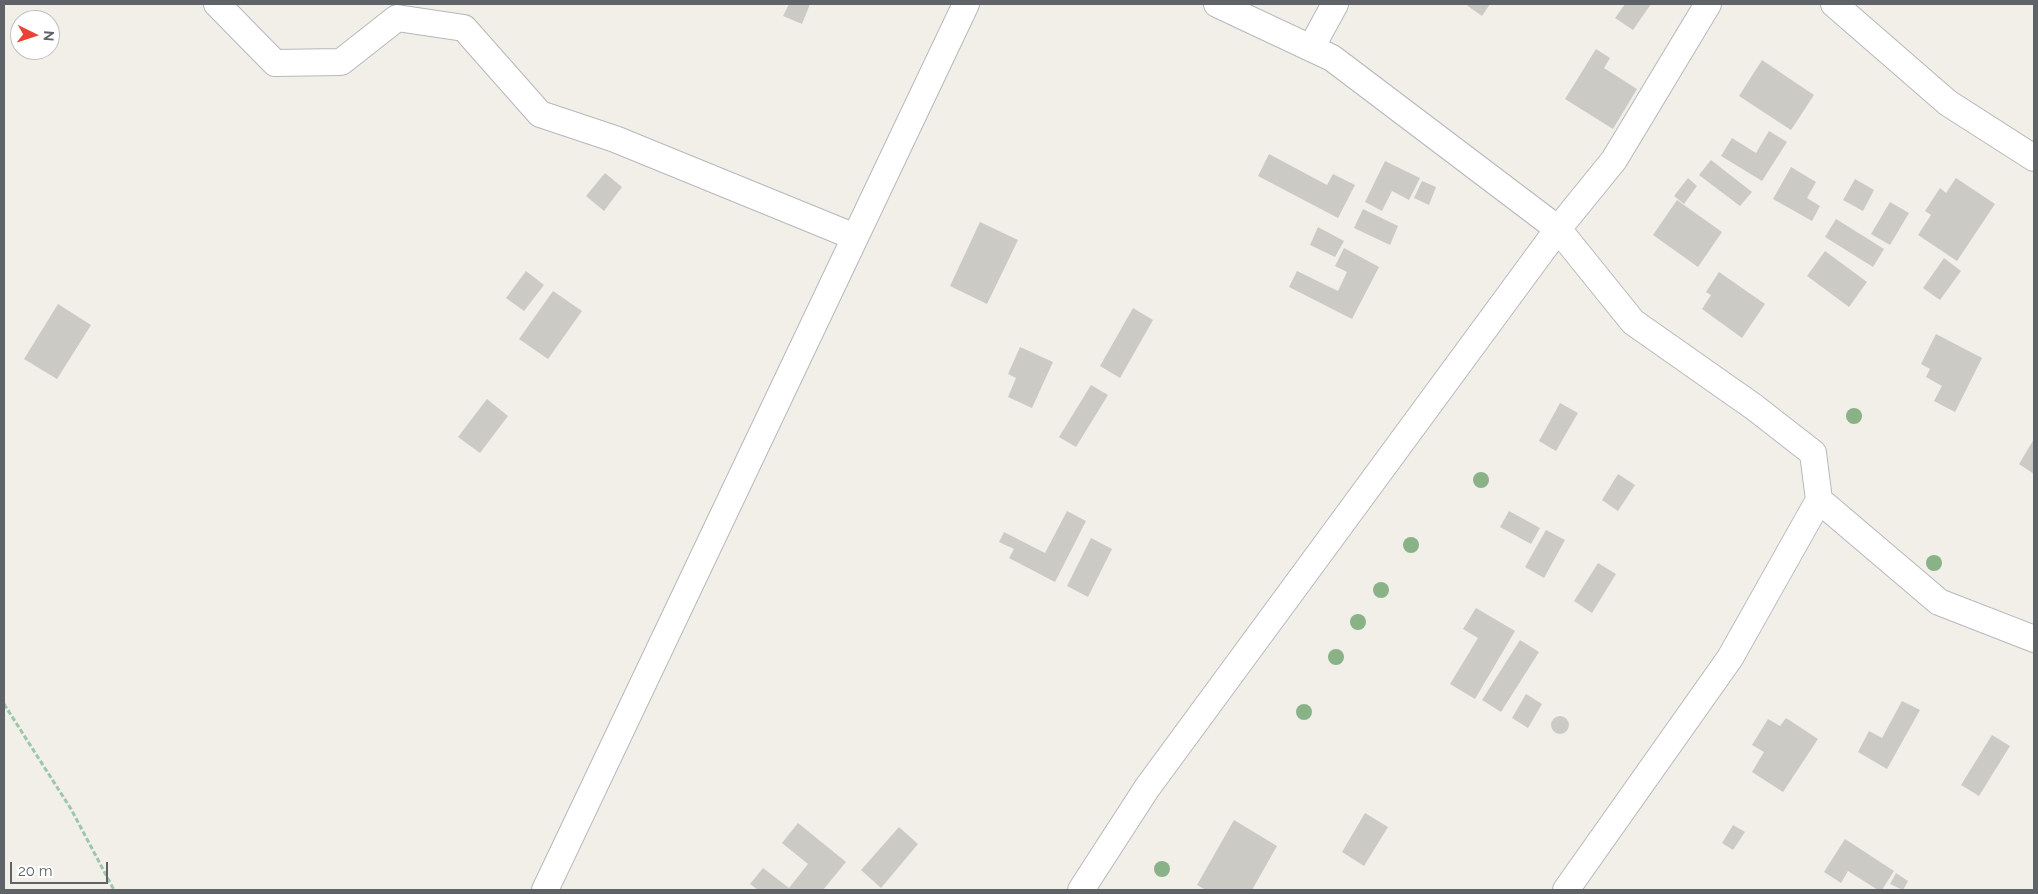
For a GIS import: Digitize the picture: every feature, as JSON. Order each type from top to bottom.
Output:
[{"type":"street","points":[[217,4],[275,63],[341,62],[397,18],[464,28],[540,114],[615,139],[855,238]]},
{"type":"street","points":[[545,890],[966,4]]},
{"type":"street","points":[[1217,4],[1332,58],[1558,229],[1633,322],[1754,407],[1813,453],[1819,500],[1730,658],[1566,890]]},
{"type":"street","points":[[1311,48],[1335,4]]},
{"type":"street","points":[[1081,890],[1147,788],[1558,229],[1614,160],[1708,4]]},
{"type":"street","points":[[1834,4],[1948,103],[2034,158]]},
{"type":"street","points":[[1819,500],[1939,602],[2034,638]]},
{"type":"path","points":[[4,704],[71,809],[114,890]]},
{"type":"building","points":[[789,4],[810,4],[802,24],[783,16]]},
{"type":"building","points":[[1465,4],[1490,4],[1482,16]]},
{"type":"building","points":[[1625,4],[1651,4],[1633,30],[1615,18]]},
{"type":"building","points":[[1596,49],[1610,58],[1604,68],[1637,89],[1613,129],[1565,99]]},
{"type":"building","points":[[1762,60],[1814,95],[1791,130],[1739,96]]},
{"type":"building","points":[[1769,131],[1787,142],[1762,181],[1721,156],[1732,138],[1756,153]]},
{"type":"building","points":[[1269,154],[1327,185],[1333,174],[1355,185],[1338,218],[1258,176]]},
{"type":"building","points":[[1711,160],[1752,192],[1740,206],[1699,175]]},
{"type":"building","points":[[1385,161],[1420,178],[1409,200],[1392,191],[1382,211],[1365,202]]},
{"type":"building","points":[[1791,167],[1816,182],[1807,198],[1820,206],[1812,221],[1773,199]]},
{"type":"building","points":[[605,173],[622,187],[604,211],[586,196]]},
{"type":"building","points":[[1688,178],[1697,186],[1684,204],[1674,196]]},
{"type":"building","points":[[1956,178],[1995,204],[1957,261],[1918,235],[1931,215],[1925,211],[1940,188],[1946,193]]},
{"type":"building","points":[[1855,179],[1874,190],[1863,211],[1843,200]]},
{"type":"building","points":[[1422,181],[1436,187],[1429,205],[1414,198]]},
{"type":"building","points":[[1677,200],[1722,232],[1698,267],[1653,235]]},
{"type":"building","points":[[1890,202],[1909,213],[1890,245],[1871,234]]},
{"type":"building","points":[[1363,209],[1398,226],[1390,245],[1354,228]]},
{"type":"building","points":[[1836,219],[1884,249],[1873,267],[1825,237]]},
{"type":"building","points":[[980,222],[1018,240],[987,304],[950,286]]},
{"type":"building","points":[[1318,227],[1344,241],[1335,257],[1310,245]]},
{"type":"building","points":[[1344,248],[1379,267],[1352,319],[1289,287],[1297,271],[1338,291],[1347,272],[1335,266]]},
{"type":"building","points":[[1825,251],[1867,282],[1849,307],[1807,276]]},
{"type":"building","points":[[1944,258],[1961,271],[1940,300],[1923,288]]},
{"type":"building","points":[[526,271],[544,285],[524,311],[506,298]]},
{"type":"building","points":[[1719,272],[1765,304],[1742,338],[1702,309],[1711,295],[1706,292]]},
{"type":"building","points":[[553,291],[582,311],[548,359],[519,339]]},
{"type":"building","points":[[58,304],[91,325],[57,379],[24,359]]},
{"type":"building","points":[[1133,308],[1153,320],[1120,378],[1100,366]]},
{"type":"building","points":[[1936,334],[1982,358],[1955,412],[1934,401],[1942,386],[1926,377],[1930,369],[1921,364]]},
{"type":"building","points":[[1020,347],[1053,362],[1032,408],[1008,397],[1016,378],[1008,374]]},
{"type":"building","points":[[1091,385],[1108,395],[1076,447],[1059,437]]},
{"type":"building","points":[[487,399],[508,416],[480,453],[458,437]]},
{"type":"building","points":[[1560,403],[1578,413],[1556,451],[1539,441]]},
{"type":"building","points":[[2034,439],[2034,474],[2019,464]]},
{"type":"building","points":[[1618,474],[1635,485],[1618,511],[1602,500]]},
{"type":"building","points":[[1067,511],[1086,521],[1055,582],[1009,558],[1014,549],[999,542],[1004,532],[1045,553]]},
{"type":"building","points":[[1509,511],[1540,528],[1531,544],[1500,527]]},
{"type":"building","points":[[1546,530],[1565,540],[1544,578],[1525,567]]},
{"type":"building","points":[[1091,538],[1112,549],[1088,597],[1067,586]]},
{"type":"building","points":[[1598,563],[1616,574],[1592,613],[1574,601]]},
{"type":"building","points":[[1476,608],[1515,631],[1475,699],[1450,684],[1478,638],[1463,629]]},
{"type":"building","points":[[1520,640],[1539,652],[1501,712],[1482,700]]},
{"type":"building","points":[[1526,694],[1542,704],[1528,728],[1512,718]]},
{"type":"building","points":[[1902,701],[1920,710],[1887,769],[1858,752],[1869,731],[1882,738]]},
{"type":"building","points":[[1556,716],[1564,716],[1569,721],[1567,732],[1556,734],[1551,729],[1551,721]]},
{"type":"building","points":[[1786,718],[1818,739],[1783,792],[1752,772],[1764,752],[1752,745],[1768,719],[1780,726]]},
{"type":"building","points":[[1992,735],[2010,746],[1979,796],[1961,785]]},
{"type":"building","points":[[1365,813],[1388,827],[1364,866],[1342,852]]},
{"type":"building","points":[[1234,820],[1277,846],[1252,890],[1206,890],[1197,885]]},
{"type":"building","points":[[798,823],[846,862],[823,890],[758,890],[750,884],[763,868],[789,888],[808,864],[782,843]]},
{"type":"building","points":[[1733,825],[1745,832],[1733,850],[1722,843]]},
{"type":"building","points":[[899,827],[918,844],[881,888],[861,870]]},
{"type":"building","points":[[1845,839],[1894,871],[1882,890],[1878,890],[1848,871],[1841,883],[1824,872]]},
{"type":"building","points":[[1896,873],[1908,881],[1903,890],[1890,884]]}]
